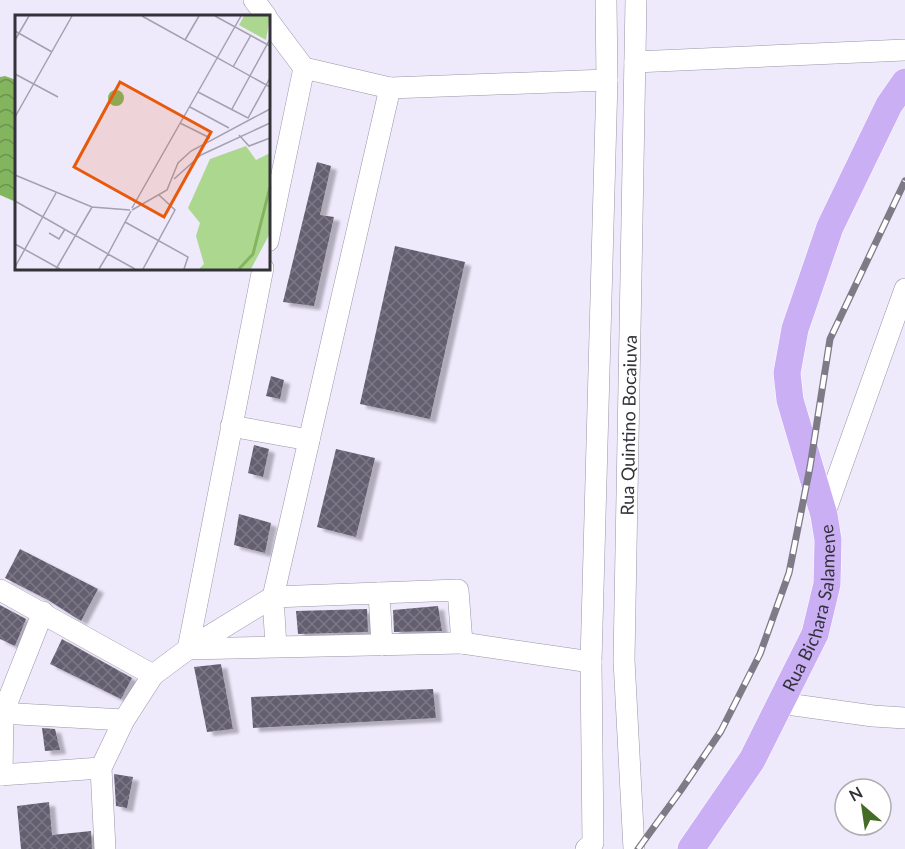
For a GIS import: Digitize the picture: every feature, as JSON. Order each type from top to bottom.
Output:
[{"type":"main road","name":"Rua Bichara Salamene","points":[[691,849],[752,760],[815,634],[826,584],[828,540],[824,514],[790,400],[787,372],[795,329],[830,227],[889,105],[905,82]]},
{"type":"street","points":[[254,0],[265,15]]},
{"type":"street","points":[[586,849],[593,843],[591,662],[607,80],[606,0]]},
{"type":"street","name":"Rua Quintino Bocaiuva","points":[[634,849],[624,660],[636,0]]},
{"type":"street","points":[[270,23],[304,68],[390,88],[607,80]]},
{"type":"street","points":[[635,62],[905,50]]},
{"type":"street","points":[[270,231],[304,68]]},
{"type":"street","points":[[276,647],[273,597],[390,88]]},
{"type":"street","points":[[188,650],[263,270]]},
{"type":"street","points":[[824,514],[905,289]]},
{"type":"street","points":[[231,426],[309,440]]},
{"type":"street","points":[[0,590],[153,675]]},
{"type":"street","points":[[105,849],[101,768],[124,720],[153,675],[188,650],[273,597],[458,590],[462,643]]},
{"type":"street","points":[[379,593],[382,645]]},
{"type":"street","points":[[43,612],[2,713],[1,775],[101,768]]},
{"type":"street","points":[[188,650],[462,643],[591,662]]},
{"type":"street","points":[[780,703],[873,716],[905,718]]},
{"type":"street","points":[[2,713],[124,720]]},
{"type":"water","points":[[5,76],[15,80],[15,202],[0,195],[0,77]]},
{"type":"building","points":[[317,162],[331,166],[320,215],[334,217],[314,306],[283,302]]},
{"type":"building","points":[[395,246],[465,262],[430,419],[360,404]]},
{"type":"building","points":[[271,376],[284,380],[280,399],[266,396]]},
{"type":"building","points":[[254,445],[269,449],[263,477],[248,473]]},
{"type":"building","points":[[336,449],[375,458],[356,537],[317,527]]},
{"type":"building","points":[[239,514],[271,523],[265,553],[234,545]]},
{"type":"building","points":[[20,549],[98,589],[81,621],[48,600],[5,578]]},
{"type":"building","points":[[0,605],[26,619],[15,646],[0,639]]},
{"type":"building","points":[[438,606],[442,631],[394,632],[393,610]]},
{"type":"building","points":[[367,609],[368,632],[298,634],[296,611]]},
{"type":"building","points":[[62,639],[132,678],[121,699],[50,664]]},
{"type":"building","points":[[221,664],[233,729],[207,732],[194,667]]},
{"type":"building","points":[[433,689],[436,718],[253,728],[251,697]]},
{"type":"building","points":[[42,728],[55,729],[60,750],[45,751]]},
{"type":"building","points":[[114,774],[133,777],[127,808],[116,806]]},
{"type":"building","points":[[49,802],[52,835],[91,831],[92,849],[21,849],[17,806]]},
{"type":"railway","points":[[638,849],[721,731],[760,654],[789,573],[810,467],[830,339],[905,181]]}]
